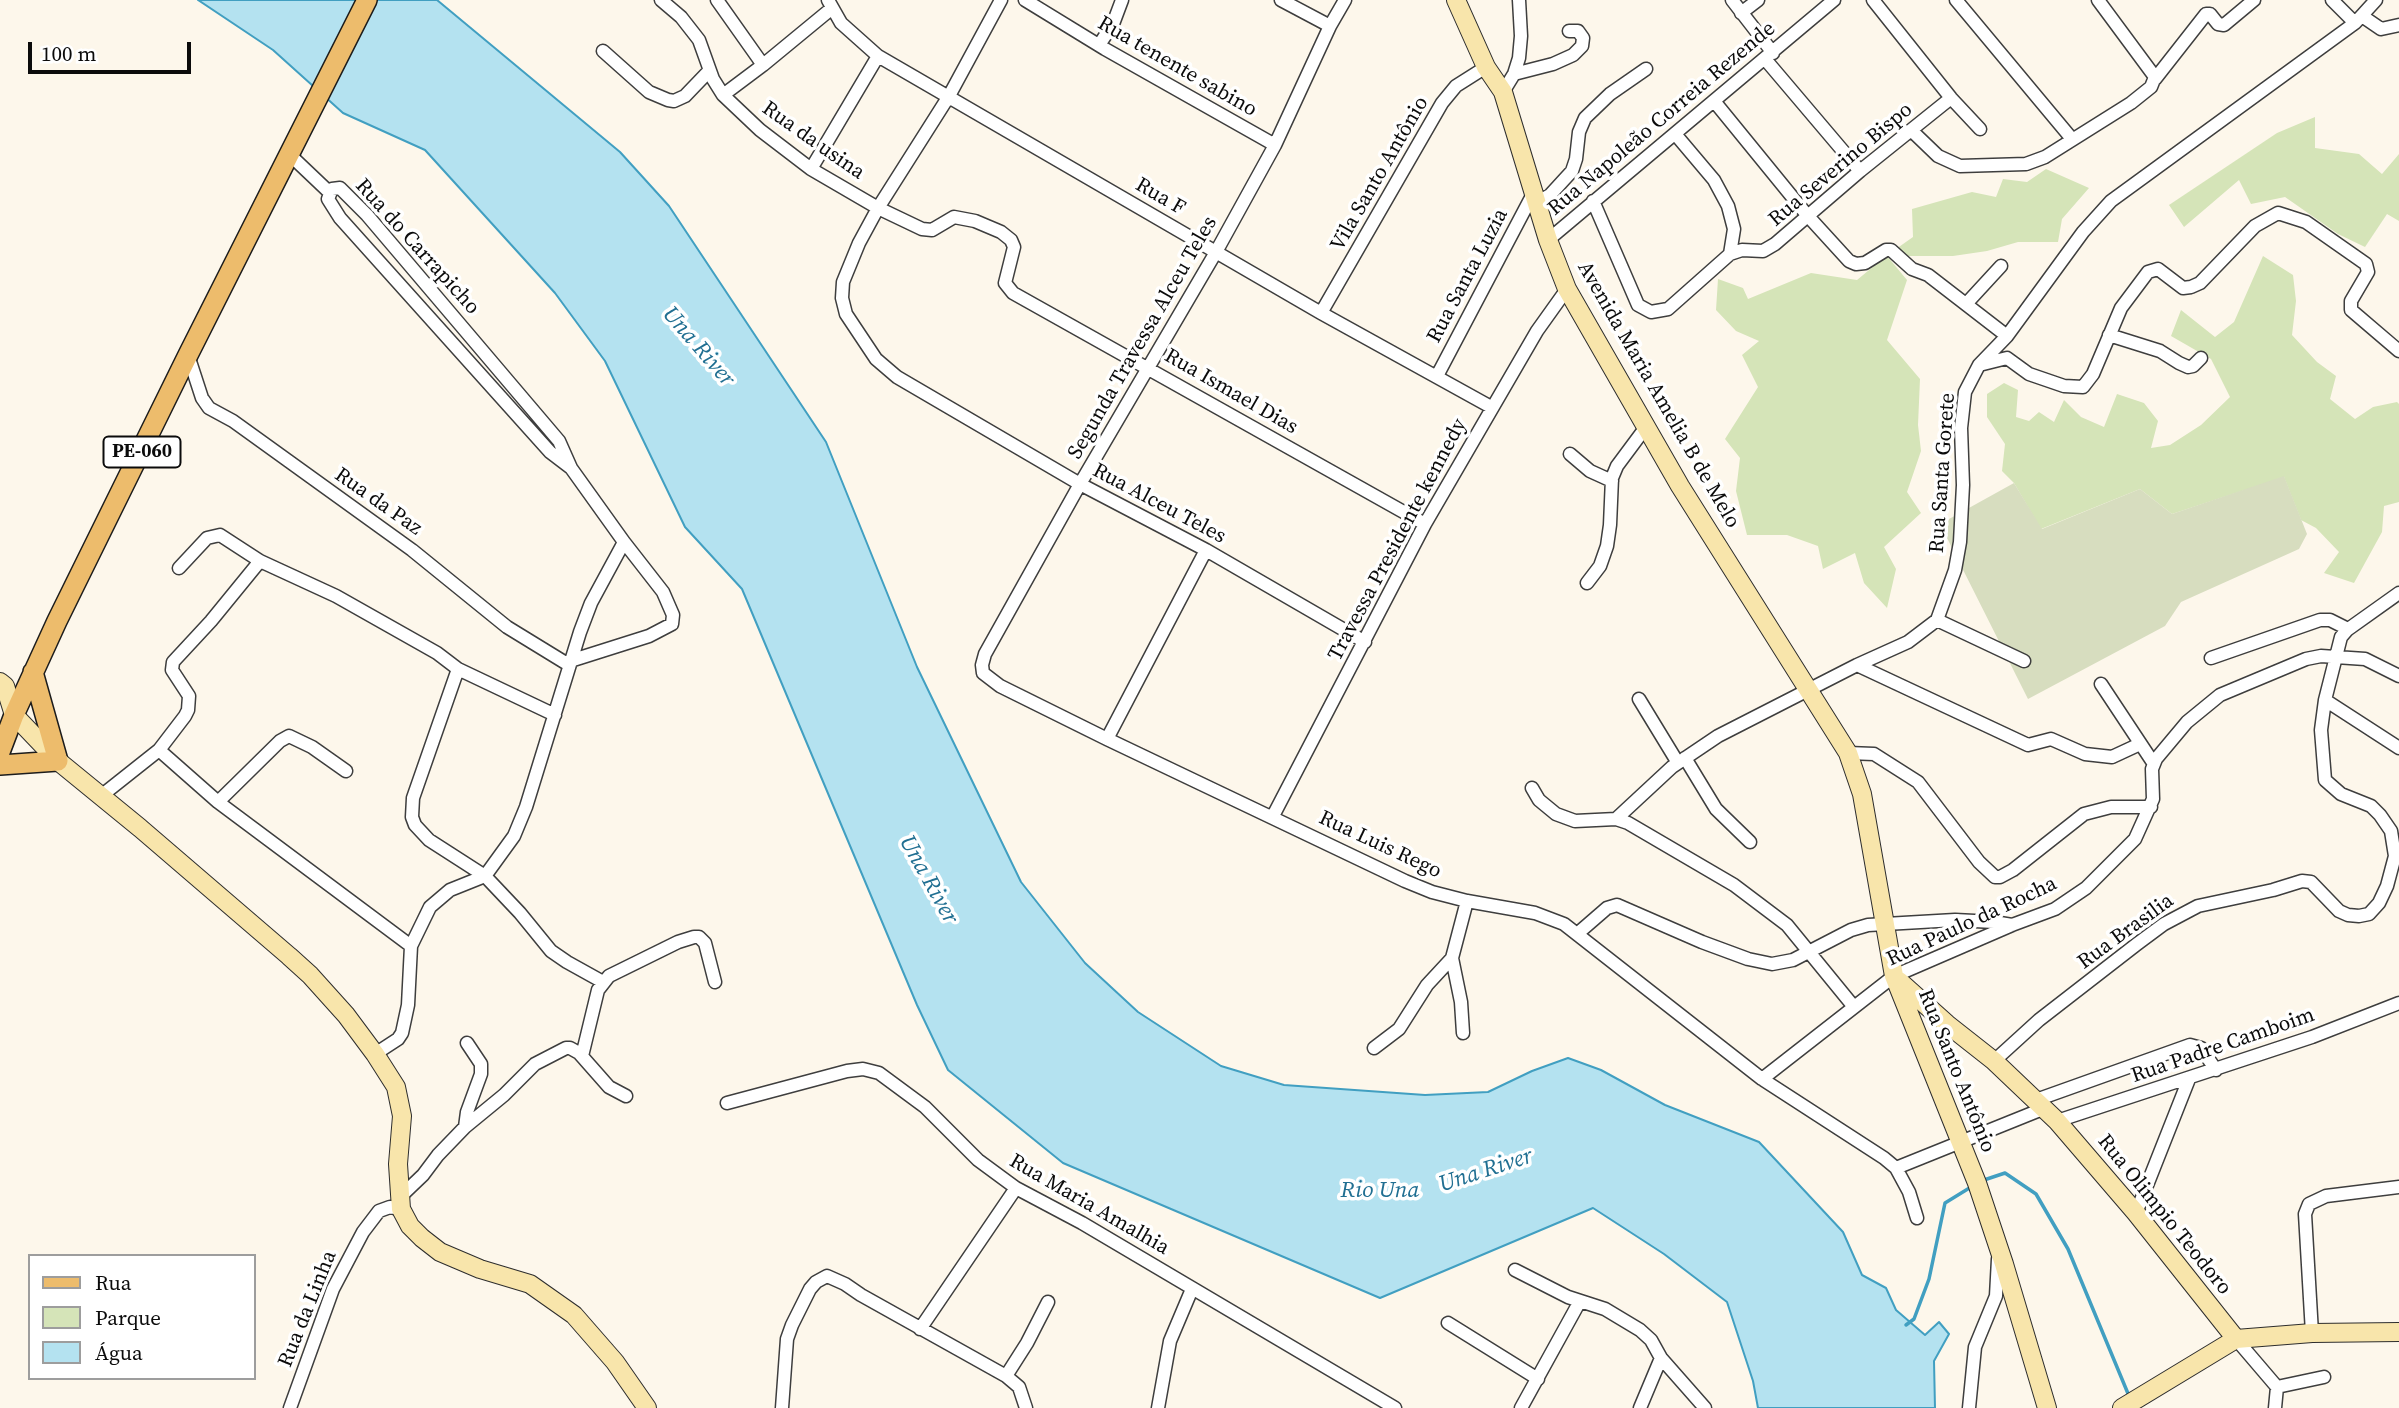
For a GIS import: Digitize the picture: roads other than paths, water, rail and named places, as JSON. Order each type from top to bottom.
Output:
[{"type":"main road","name":"PE-060","points":[[0,752],[33,672],[188,355],[367,0]]},
{"type":"main road","points":[[0,765],[58,761],[33,672]]},
{"type":"street","name":"Rua da usina","points":[[661,0],[681,17],[699,40],[709,71],[723,95],[760,130],[811,169],[878,208]]},
{"type":"street","points":[[717,0],[763,65]]},
{"type":"street","name":"Rua Alceu Teles","points":[[1001,0],[949,96],[859,243],[842,289],[846,314],[869,351],[897,377],[1080,484],[1206,550],[1364,642]]},
{"type":"street","name":"Rua tenente sabino","points":[[1025,0],[1099,46],[1275,145]]},
{"type":"street","name":"Rua tenente sabino","points":[[1099,46],[1113,24],[1122,0]]},
{"type":"street","points":[[1281,0],[1329,26]]},
{"type":"street","name":"Segunda Travessa Alceu Teles","points":[[1000,686],[983,673],[983,658],[1275,145],[1329,26],[1345,0]]},
{"type":"street","name":"Avenida Maria Amelia B de Melo","points":[[1456,0],[1486,67],[1503,92],[1548,240],[1567,289],[1680,486],[1848,753],[1862,794],[1886,924]]},
{"type":"street","points":[[1503,92],[1514,74],[1519,58],[1519,0]]},
{"type":"street","points":[[1732,0],[1769,56],[1860,171]]},
{"type":"street","points":[[1741,13],[1758,0]]},
{"type":"street","name":"Rua Napoleão Correia Rezende","points":[[1548,240],[1834,0]]},
{"type":"street","points":[[1873,0],[1951,98],[1980,129]]},
{"type":"street","points":[[1956,0],[2072,139]]},
{"type":"street","points":[[2098,0],[2151,69],[2155,79]]},
{"type":"street","points":[[1912,131],[1938,156],[1960,166],[2026,164],[2045,156],[2131,103],[2151,87],[2206,14],[2210,14],[2218,24],[2224,25],[2254,0]]},
{"type":"street","points":[[2332,0],[2359,19],[2381,29],[2399,25]]},
{"type":"street","name":"Rua Santa Gorete","points":[[1937,620],[1955,570],[1960,542],[1963,485],[1961,428],[1965,392],[1979,365],[2007,336],[2071,248],[2111,201],[2359,19],[2376,0]]},
{"type":"street","points":[[723,95],[763,65],[829,4]]},
{"type":"street","name":"Rua F","points":[[829,4],[841,23],[878,56],[1321,313],[1491,407]]},
{"type":"street","points":[[1514,74],[1553,64],[1573,55],[1582,46],[1583,38],[1578,32],[1569,31]]},
{"type":"street","points":[[603,51],[649,92],[668,100],[685,96],[709,71]]},
{"type":"street","points":[[811,169],[878,56]]},
{"type":"street","name":"Vila Santo Antônio","points":[[1321,313],[1442,103],[1465,79],[1486,67]]},
{"type":"street","points":[[1535,199],[1557,188],[1572,171],[1579,132],[1590,112],[1646,69]]},
{"type":"street","name":"Rua Severino Bispo","points":[[1730,254],[1742,250],[1758,252],[1768,249],[1951,98]]},
{"type":"street","points":[[1714,101],[1844,257],[1852,263],[1865,263],[1889,249],[1912,269],[1928,275],[2007,336]]},
{"type":"street","points":[[1593,201],[1633,299],[1645,310],[1668,309],[1730,254],[1734,229],[1728,206],[1714,180],[1676,135]]},
{"type":"street","points":[[289,154],[329,192]]},
{"type":"street","name":"Rua do Carrapicho","points":[[334,187],[340,188],[375,224],[559,441],[571,468],[550,452],[374,258],[331,206],[329,192],[334,187]]},
{"type":"street","name":"Rua Santa Luzia","points":[[1437,376],[1535,199]]},
{"type":"street","name":"Rua Ismael Dias","points":[[878,208],[926,231],[936,229],[954,217],[975,221],[1000,232],[1011,240],[1014,247],[1005,278],[1008,290],[1425,524]]},
{"type":"street","points":[[1979,365],[2007,358],[2029,374],[2078,388],[2091,380],[2121,308],[2148,272],[2158,270],[2183,288],[2191,287],[2200,283],[2263,219],[2283,213],[2306,222],[2366,264],[2368,271],[2354,295],[2351,307],[2360,319],[2399,351]]},
{"type":"street","points":[[1966,304],[2001,266]]},
{"type":"street","name":"Travessa Presidente kennedy","points":[[1273,816],[1425,524],[1491,407],[1537,331],[1567,289]]},
{"type":"street","points":[[2109,335],[2160,351],[2188,367],[2201,358]]},
{"type":"street","name":"Rua da Paz","points":[[188,355],[202,398],[209,408],[233,421],[412,550],[508,627],[569,663]]},
{"type":"street","points":[[1587,583],[1600,566],[1607,546],[1612,481],[1617,466],[1646,427]]},
{"type":"street","points":[[1570,454],[1590,471],[1612,481]]},
{"type":"street","points":[[569,663],[649,636],[673,624],[673,615],[663,592],[571,468]]},
{"type":"street","points":[[178,568],[207,538],[216,534],[225,537],[260,561],[336,596],[437,653],[458,669],[555,715]]},
{"type":"street","points":[[375,1054],[398,1039],[402,1033],[408,1005],[411,946],[430,906],[450,890],[485,876],[514,835],[526,807],[569,663],[592,603],[624,542]]},
{"type":"street","points":[[1107,739],[1206,550]]},
{"type":"street","points":[[101,796],[159,750],[188,710],[189,696],[172,670],[173,662],[260,561]]},
{"type":"street","points":[[2399,593],[2348,629],[2339,642],[2338,656],[2325,699],[2399,748]]},
{"type":"street","points":[[1616,819],[1682,760],[1751,717],[1909,642],[1937,620],[2024,661]]},
{"type":"street","points":[[2211,659],[2320,620],[2330,620],[2348,629]]},
{"type":"street","points":[[2101,684],[2154,764],[2187,722],[2220,695],[2306,659],[2338,656],[2365,659],[2399,676]]},
{"type":"street","points":[[1857,665],[2028,746],[2051,739],[2085,754],[2112,757],[2140,744]]},
{"type":"street","points":[[458,669],[413,798],[412,817],[415,825],[429,840],[485,876],[551,951],[603,982]]},
{"type":"street","points":[[0,682],[5,686],[14,715],[58,761],[310,975],[346,1015],[396,1087],[402,1116],[398,1164],[401,1203],[410,1226],[440,1252],[480,1269],[530,1284],[574,1315],[615,1362],[648,1408]]},
{"type":"street","name":"Rua Luis Rego","points":[[1000,686],[1405,881],[1432,892],[1535,914],[1564,924],[1762,1079],[1896,1168]]},
{"type":"street","points":[[1639,699],[1716,808],[1750,842]]},
{"type":"street","name":"Rua Brasilia","points":[[1994,1061],[2045,1016],[2129,950],[2164,924],[2197,906],[2302,881],[2311,882],[2339,911],[2359,916],[2369,914],[2379,903],[2387,886],[2395,856],[2394,841],[2387,824],[2371,806],[2341,794],[2325,780],[2321,730],[2325,699]]},
{"type":"street","points":[[218,803],[280,741],[289,736],[296,737],[346,771]]},
{"type":"street","points":[[159,750],[218,803],[411,946]]},
{"type":"street","points":[[1848,753],[1874,754],[1918,782],[1979,862],[1995,877],[2013,870],[2084,814],[2111,807],[2151,807]]},
{"type":"street","name":"Rua Paulo da Rocha","points":[[1762,1079],[1894,976],[2055,909],[2086,888],[2135,839],[2151,807],[2154,764]]},
{"type":"street","points":[[1532,788],[1539,800],[1556,814],[1584,821],[1616,819],[1641,829],[1734,885],[1772,912],[1854,1007]]},
{"type":"street","points":[[1463,1033],[1461,1002],[1452,958],[1467,901]]},
{"type":"street","points":[[1577,933],[1607,908],[1617,905],[1702,943],[1760,962],[1782,962],[1810,953],[1851,930],[1868,925],[1955,920],[2012,925]]},
{"type":"street","name":"Rua Santo Antônio","points":[[1886,924],[1894,976],[1977,1183],[1998,1243],[2047,1408]]},
{"type":"street","points":[[582,1056],[594,1003],[603,982],[609,976],[678,942],[699,937],[705,943],[715,982]]},
{"type":"street","points":[[1374,1048],[1399,1029],[1427,985],[1452,958]]},
{"type":"street","name":"Rua Olimpio Teodoro","points":[[1894,976],[1947,1024],[1994,1061],[2046,1110],[2136,1213],[2235,1339]]},
{"type":"street","name":"Rua Padre Camboim","points":[[2046,1110],[2189,1079],[2312,1037],[2399,1003]]},
{"type":"street","points":[[464,1127],[481,1074],[481,1064],[467,1043]]},
{"type":"street","points":[[1916,1219],[1909,1192],[1896,1168],[2046,1110],[2190,1045],[2202,1048],[2216,1070]]},
{"type":"street","points":[[401,1203],[438,1155],[464,1127],[504,1095],[535,1064],[566,1048],[575,1050],[609,1087],[626,1096]]},
{"type":"street","name":"Rua Maria Amalhia","points":[[727,1103],[847,1071],[871,1069],[916,1099],[978,1160],[1016,1188],[1082,1223],[1395,1408]]},
{"type":"street","points":[[2136,1213],[2189,1079]]},
{"type":"street","points":[[2312,1333],[2305,1214],[2309,1204],[2318,1198],[2367,1189],[2399,1187]]},
{"type":"street","points":[[920,1329],[1016,1188]]},
{"type":"street","name":"Rua da Linha","points":[[290,1408],[333,1289],[363,1232],[379,1211],[401,1203]]},
{"type":"street","points":[[1969,1408],[1975,1347],[1996,1297],[1998,1243]]},
{"type":"street","points":[[1515,1270],[1557,1292],[1605,1309],[1640,1330],[1705,1408]]},
{"type":"street","points":[[782,1408],[789,1332],[810,1289],[823,1277],[845,1284],[1006,1376],[1019,1387],[1026,1408]]},
{"type":"street","points":[[1158,1408],[1170,1341],[1192,1289]]},
{"type":"street","points":[[1521,1408],[1580,1301]]},
{"type":"street","points":[[1006,1376],[1034,1332],[1048,1302]]},
{"type":"street","points":[[1448,1323],[1538,1378]]},
{"type":"street","points":[[2122,1408],[2235,1339],[2312,1333],[2399,1332]]},
{"type":"street","points":[[2235,1339],[2277,1387],[2275,1408]]},
{"type":"street","points":[[1640,1408],[1661,1358]]},
{"type":"street","points":[[2277,1387],[2324,1377]]},
{"type":"water","name":"Rio Una","points":[[198,0],[437,0],[620,152],[669,206],[826,442],[917,667],[1021,882],[1085,963],[1138,1012],[1221,1066],[1284,1085],[1425,1095],[1488,1092],[1532,1071],[1568,1058],[1601,1070],[1665,1105],[1759,1142],[1843,1232],[1862,1275],[1886,1288],[1896,1310],[1925,1335],[1939,1322],[1949,1334],[1934,1361],[1935,1408],[1758,1408],[1753,1381],[1727,1302],[1664,1254],[1593,1208],[1380,1298],[1063,1163],[948,1070],[917,1005],[742,589],[685,527],[605,361],[555,293],[425,150],[343,113],[273,50]]},
{"type":"waterway","points":[[1981,1181],[2005,1173],[2036,1194],[2068,1249],[2129,1396]]},
{"type":"waterway","points":[[1906,1325],[1914,1319],[1929,1279],[1945,1203],[1971,1187]]},
{"type":"water label","name":"Una River","points":[[698,347]]},
{"type":"water label","name":"Una River","points":[[928,880]]},
{"type":"water label","name":"Una River","points":[[1486,1171]]}]
